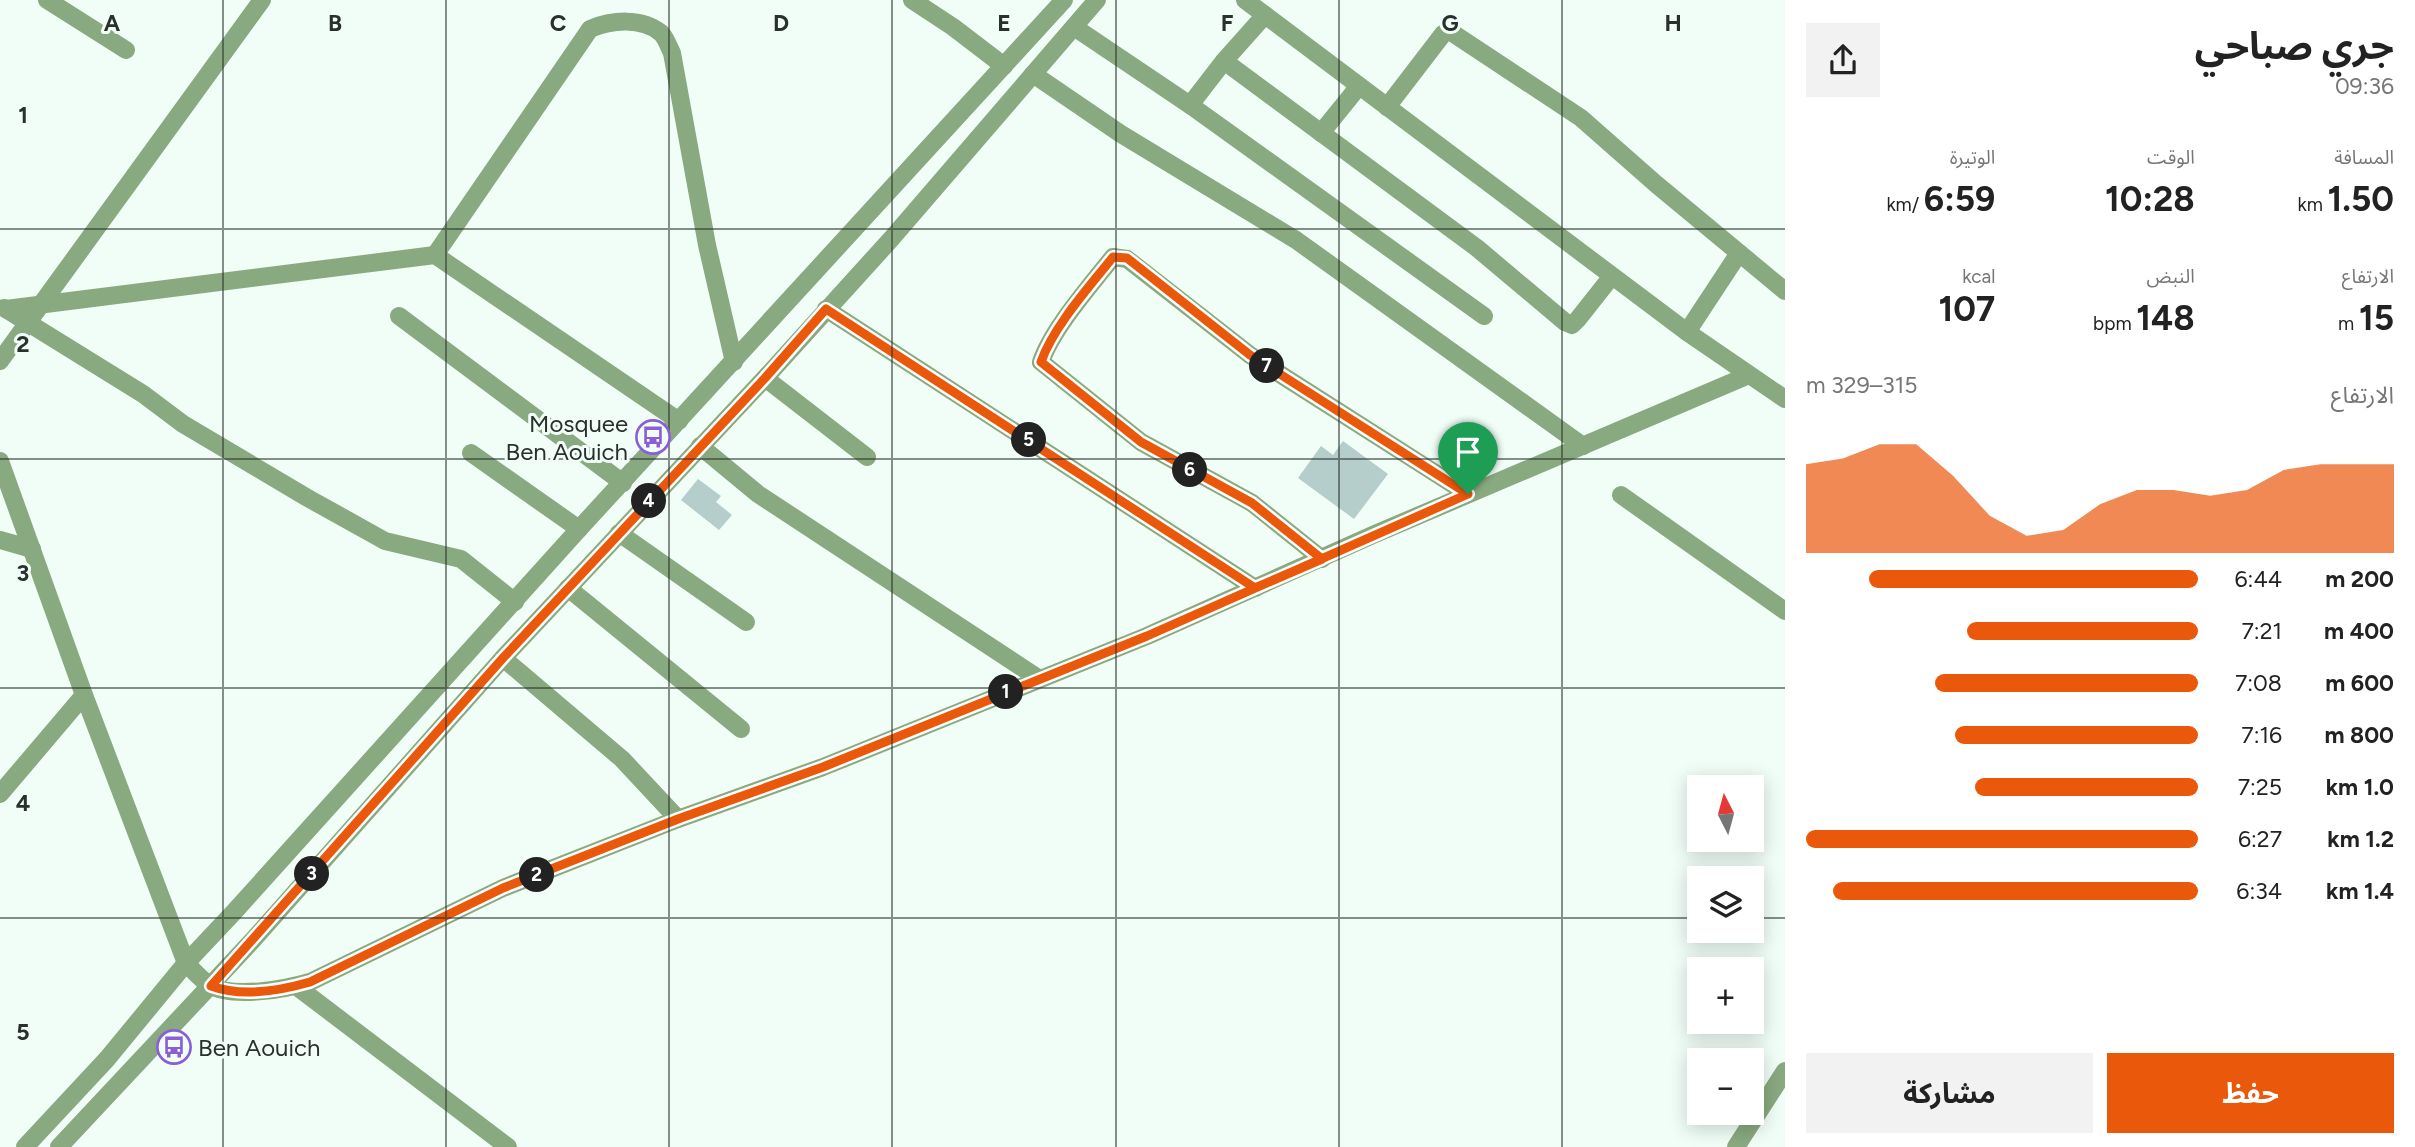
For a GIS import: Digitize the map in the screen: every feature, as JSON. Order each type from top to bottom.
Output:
[{"type":"street","points":[[47,0],[126,50]]},
{"type":"street","points":[[0,360],[262,0]]},
{"type":"street","points":[[912,0],[1004,66]]},
{"type":"street","points":[[25,1147],[107,1059],[186,963],[515,603],[579,529],[1064,0]]},
{"type":"street","points":[[59,1147],[211,986],[503,658],[765,378],[1097,0]]},
{"type":"street","points":[[1245,0],[1687,332],[1749,375],[1784,395]]},
{"type":"street","points":[[1191,105],[1224,61],[1265,15]]},
{"type":"street","points":[[435,255],[590,29],[604,23],[621,22],[649,27],[661,33],[672,53],[708,245],[734,362]]},
{"type":"street","points":[[1074,27],[1191,105],[1483,316]]},
{"type":"street","points":[[1387,107],[1443,34],[1451,32],[1581,118],[1785,291]]},
{"type":"street","points":[[1224,61],[1477,248],[1565,322],[1572,325],[1612,276]]},
{"type":"street","points":[[1033,74],[1121,134],[1296,240],[1583,446]]},
{"type":"street","points":[[1321,134],[1359,86]]},
{"type":"street","points":[[920,157],[944,177]]},
{"type":"street","points":[[1687,332],[1740,253]]},
{"type":"street","points":[[3,308],[435,255],[679,421]]},
{"type":"street","points":[[1322,559],[1252,503],[1141,442],[1041,362],[1044,352],[1079,300],[1113,257],[1127,258],[1250,355],[1468,494]]},
{"type":"street","points":[[3,308],[143,394],[183,424],[306,497],[385,541],[461,559],[515,603]]},
{"type":"street","points":[[826,309],[1255,588]]},
{"type":"street","points":[[399,317],[623,483]]},
{"type":"street","points":[[0,461],[84,695],[186,963],[211,986],[239,991],[296,986],[342,967],[503,888],[678,819],[823,767],[1147,636],[1468,494],[1749,375]]},
{"type":"street","points":[[765,378],[867,457]]},
{"type":"street","points":[[700,446],[758,494],[1038,678]]},
{"type":"street","points":[[471,453],[579,529]]},
{"type":"street","points":[[1621,495],[1785,611]]},
{"type":"street","points":[[618,533],[746,622]]},
{"type":"street","points":[[0,540],[32,549]]},
{"type":"street","points":[[568,588],[741,729]]},
{"type":"street","points":[[503,658],[622,760],[678,819]]},
{"type":"street","points":[[0,794],[84,695]]},
{"type":"street","points":[[296,986],[508,1147]]},
{"type":"street","points":[[1736,1147],[1785,1071]]},
{"type":"building","points":[[1343,441],[1388,474],[1354,519],[1298,478],[1321,446],[1333,455]]},
{"type":"building","points":[[698,479],[721,496],[716,502],[732,515],[719,530],[681,500]]},
{"type":"place","name":"Mosquee Ben Aouich","points":[[653,437]]},
{"type":"place","name":"Ben Aouich","points":[[174,1047]]},
{"type":"route","points":[[1468,494],[1250,355],[1127,258],[1113,257],[1079,300],[1044,352],[1041,362],[1141,442],[1252,503],[1322,559],[1255,588],[826,309],[503,658],[211,986],[222,990],[246,991],[283,988],[310,982],[503,888],[678,819],[823,767],[1147,636],[1322,559],[1375,534],[1468,494]]}]
